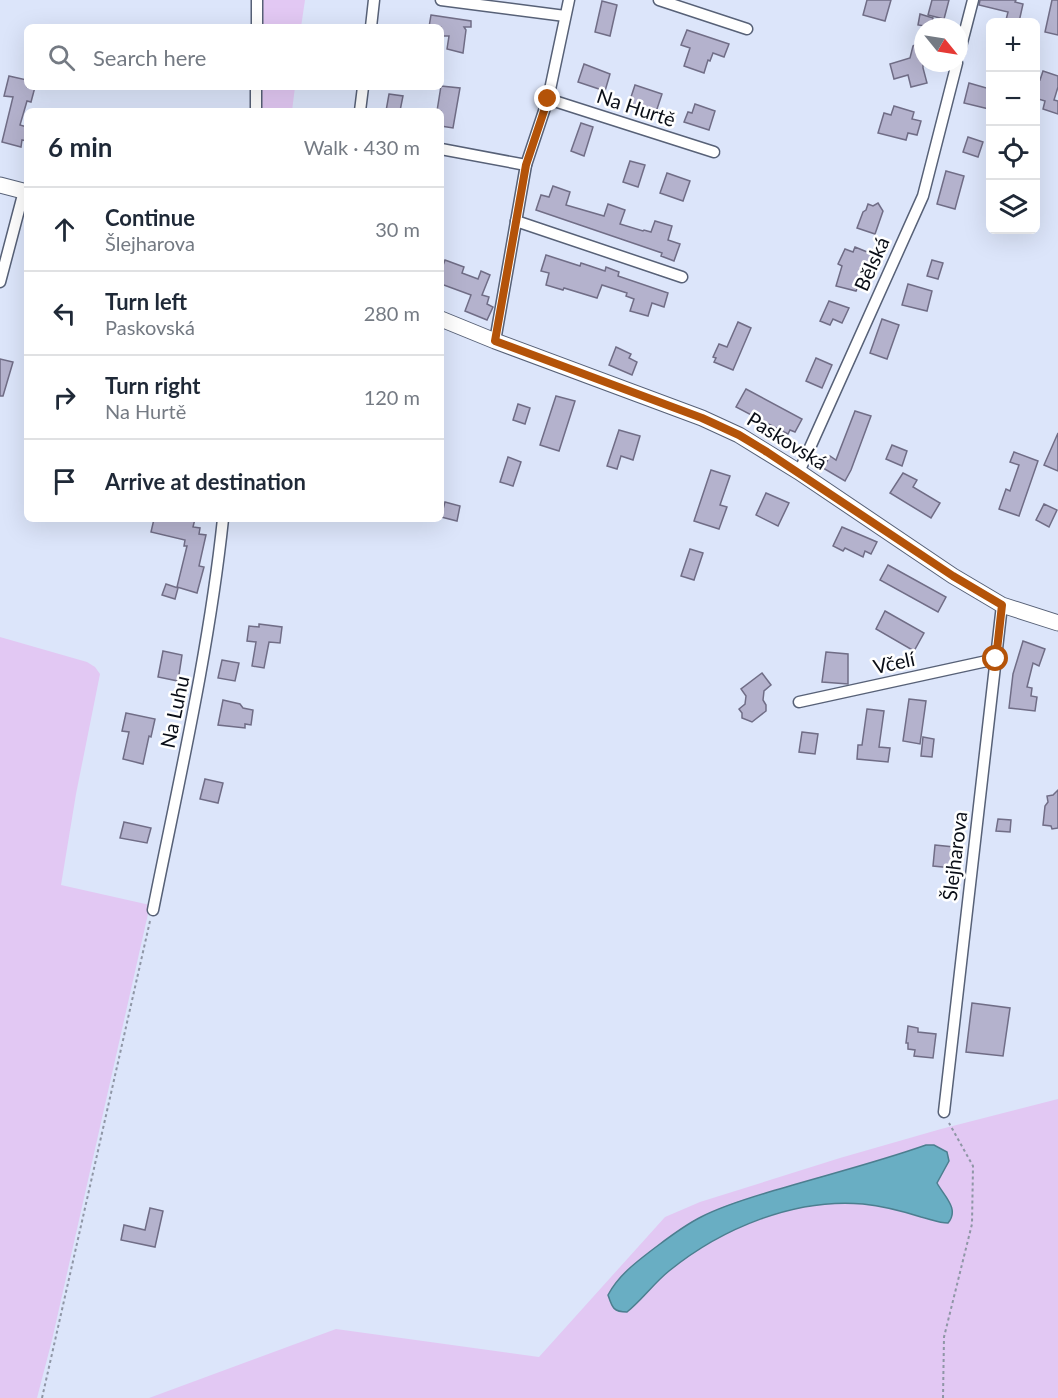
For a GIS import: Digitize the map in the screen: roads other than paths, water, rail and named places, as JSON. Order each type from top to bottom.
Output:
[{"type":"street","points":[[257,0],[257,24]]},
{"type":"street","points":[[371,24],[374,0]]},
{"type":"street","points":[[441,0],[565,16]]},
{"type":"street","points":[[495,341],[526,165],[548,99],[569,0]]},
{"type":"street","points":[[659,0],[747,29]]},
{"type":"street","points":[[968,19],[973,0]]},
{"type":"street","name":"Bělská","points":[[799,472],[923,196],[955,72]]},
{"type":"street","points":[[255,108],[256,90]]},
{"type":"street","points":[[360,108],[363,90]]},
{"type":"street","name":"Na Hurtě","points":[[548,99],[714,152]]},
{"type":"street","points":[[444,150],[526,165]]},
{"type":"street","points":[[0,185],[24,191]]},
{"type":"street","points":[[0,282],[24,198]]},
{"type":"street","points":[[516,221],[682,277]]},
{"type":"street","name":"Paskovská","points":[[444,320],[702,418],[739,435],[799,472],[953,576],[1002,605],[1058,623]]},
{"type":"street","name":"Na Luhu","points":[[153,910],[206,652],[224,522]]},
{"type":"street","name":"Šlejharova","points":[[944,1112],[1002,605]]},
{"type":"street","name":"Včelí","points":[[799,702],[996,659]]},
{"type":"water","points":[[926,1145],[934,1145],[947,1152],[949,1161],[937,1183],[952,1208],[948,1223],[863,1204],[837,1203],[786,1211],[736,1229],[712,1242],[664,1276],[627,1312],[616,1310],[612,1306],[608,1295],[627,1270],[688,1224],[701,1217],[743,1200]]}]
